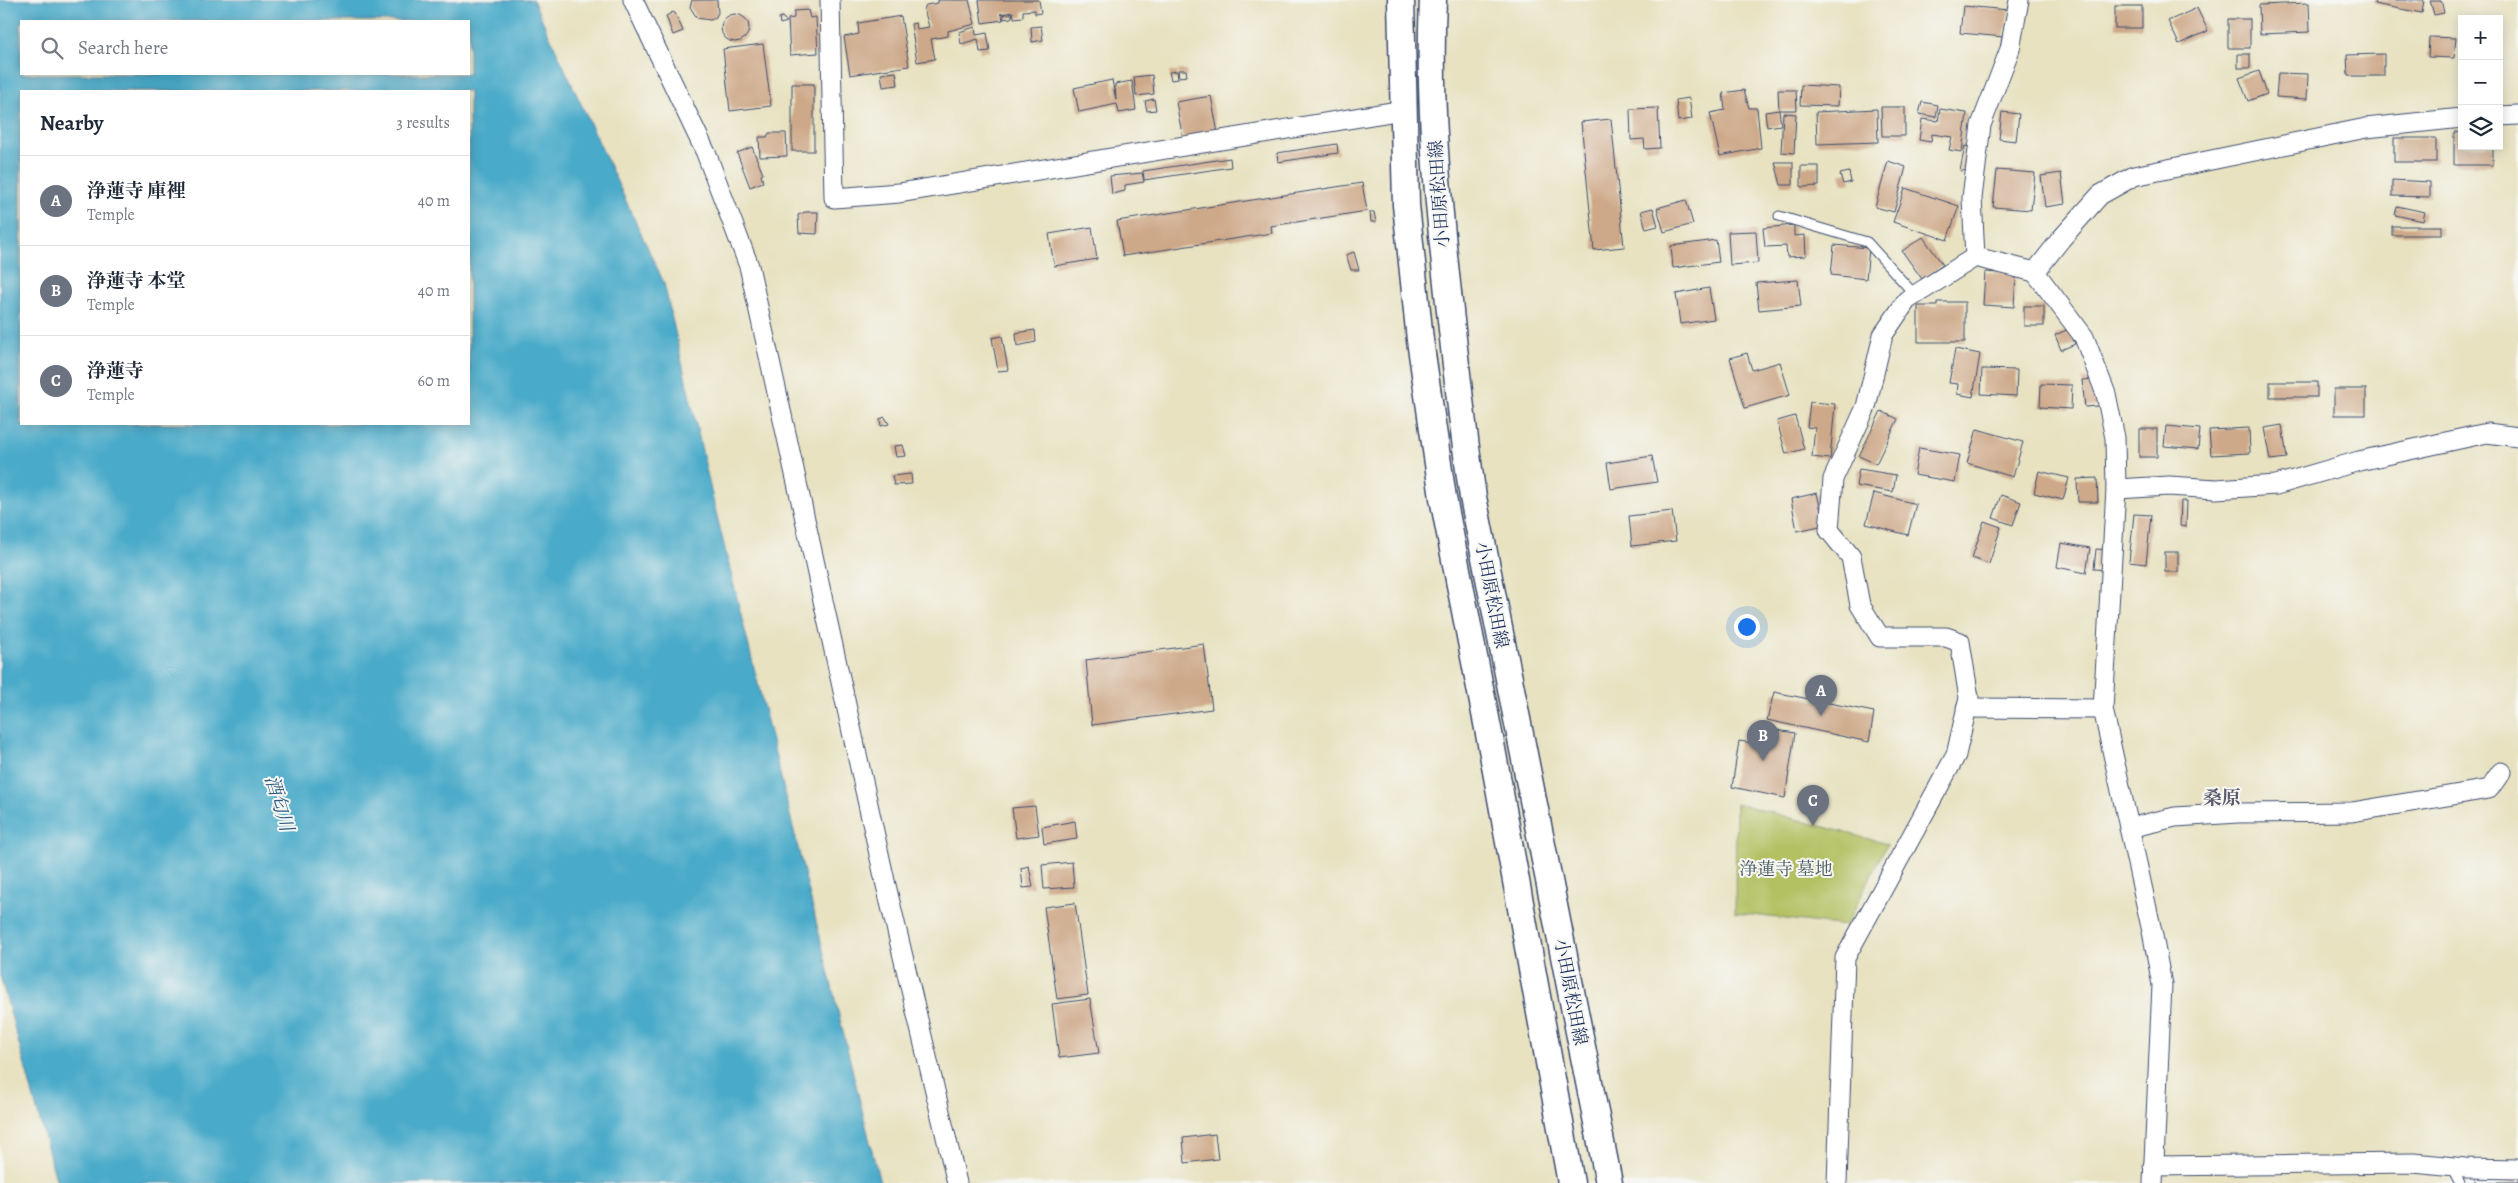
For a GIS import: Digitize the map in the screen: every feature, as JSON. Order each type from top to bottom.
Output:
[{"type":"main road","name":"小田原松田線","points":[[1401,0],[1406,204],[1419,330],[1443,498],[1492,749],[1571,1183]]},
{"type":"main road","name":"小田原松田線","points":[[1433,0],[1430,47],[1432,106],[1442,235],[1465,445],[1473,497],[1609,1183]]},
{"type":"street","points":[[633,0],[706,154],[749,266],[885,882],[957,1183]]},
{"type":"street","points":[[830,0],[834,198],[899,193],[1403,110]]},
{"type":"street","points":[[1976,257],[1972,198],[1981,125],[2010,49],[2019,0]]},
{"type":"street","points":[[2503,116],[2518,115]]},
{"type":"street","points":[[2035,272],[2100,195],[2134,176],[2366,128],[2458,118]]},
{"type":"street","points":[[1837,1183],[1845,958],[1956,754],[1969,698],[1960,642],[1946,636],[1880,636],[1860,605],[1851,557],[1829,530],[1833,479],[1866,407],[1883,336],[1907,300],[1976,257],[2035,272],[2084,337],[2106,394],[2115,438],[2116,489],[2103,709],[2162,985],[2153,1174],[2414,1164],[2455,1175],[2518,1169]]},
{"type":"street","points":[[2116,489],[2169,486],[2216,489],[2276,485],[2359,461],[2487,433],[2518,437]]},
{"type":"street","points":[[1966,708],[2103,709]]},
{"type":"street","points":[[2129,828],[2175,817],[2238,813],[2352,812],[2489,789],[2501,772]]},
{"type":"lane","points":[[1779,216],[1867,242],[1915,295]]},
{"type":"green space","name":"浄蓮寺 墓地","points":[[1736,803],[1887,844],[1846,926],[1735,913]]},
{"type":"water","name":"酒匂川","points":[[0,0],[533,0],[664,283],[715,508],[880,1183],[57,1183],[0,975]]},
{"type":"building","points":[[692,0],[717,0],[718,13],[715,18],[710,20],[697,18],[690,7]]},
{"type":"building","points":[[938,0],[969,0],[975,24],[948,31],[948,36],[931,39],[935,59],[917,62],[911,24],[916,23],[917,29],[929,27],[924,9],[926,5],[938,3]]},
{"type":"building","points":[[979,0],[1039,0],[1041,13],[1035,14],[1035,10],[1023,11],[1023,17],[1014,18],[1013,12],[1000,14],[1002,14],[1003,20],[982,23]]},
{"type":"building","points":[[2375,0],[2424,0],[2422,13],[2374,4]]},
{"type":"building","points":[[2430,0],[2441,0],[2444,13],[2434,15]]},
{"type":"building","points":[[2309,3],[2310,32],[2260,34],[2259,5]]},
{"type":"building","points":[[1963,6],[2009,10],[2004,37],[1960,33]]},
{"type":"building","points":[[2115,6],[2142,6],[2142,28],[2115,28]]},
{"type":"building","points":[[2197,8],[2208,31],[2179,44],[2168,21]]},
{"type":"building","points":[[808,10],[810,18],[816,17],[818,53],[790,55],[788,19],[794,18],[794,11]]},
{"type":"building","points":[[673,12],[683,31],[673,35],[666,16]]},
{"type":"building","points":[[735,14],[745,18],[749,28],[745,38],[735,42],[725,38],[721,28],[725,18]]},
{"type":"building","points":[[1005,14],[1013,14],[1011,18],[1003,19]]},
{"type":"building","points":[[901,16],[909,66],[850,75],[844,37],[859,34],[858,23]]},
{"type":"building","points":[[782,17],[787,22],[780,24],[779,18]]},
{"type":"building","points":[[2228,19],[2250,19],[2250,48],[2228,48]]},
{"type":"building","points":[[1041,26],[1043,40],[1032,42],[1031,27]]},
{"type":"building","points":[[975,27],[976,35],[987,33],[990,51],[980,52],[978,39],[961,44],[959,32]]},
{"type":"building","points":[[2429,37],[2456,38],[2454,58],[2428,57]]},
{"type":"building","points":[[763,44],[771,106],[730,111],[723,49]]},
{"type":"building","points":[[2238,54],[2250,54],[2250,68],[2238,68]]},
{"type":"building","points":[[2384,54],[2384,76],[2348,76],[2347,55]]},
{"type":"building","points":[[1178,70],[1186,70],[1187,76],[1179,77]]},
{"type":"building","points":[[1177,71],[1178,79],[1171,80],[1169,72]]},
{"type":"building","points":[[2259,71],[2267,94],[2248,101],[2239,78]]},
{"type":"building","points":[[896,72],[898,85],[883,87],[881,74]]},
{"type":"building","points":[[2278,73],[2308,74],[2307,99],[2276,97]]},
{"type":"building","points":[[1152,75],[1154,94],[1136,96],[1134,77]]},
{"type":"building","points":[[1112,80],[1116,100],[1115,84],[1132,81],[1136,110],[1119,113],[1117,104],[1079,112],[1074,88]]},
{"type":"building","points":[[792,84],[814,84],[814,151],[792,151]]},
{"type":"building","points":[[1801,85],[1839,87],[1838,106],[1800,105]]},
{"type":"building","points":[[1744,90],[1749,108],[1757,108],[1761,148],[1720,156],[1710,113],[1725,110],[1723,93]]},
{"type":"building","points":[[1778,90],[1796,90],[1797,110],[1779,110]]},
{"type":"building","points":[[1211,96],[1218,133],[1183,139],[1176,102]]},
{"type":"building","points":[[1689,98],[1692,119],[1678,121],[1676,100]]},
{"type":"building","points":[[1154,99],[1156,110],[1147,111],[1145,101]]},
{"type":"building","points":[[1922,102],[1938,105],[1936,117],[1919,114]]},
{"type":"building","points":[[1881,107],[1905,107],[1905,136],[1882,136]]},
{"type":"building","points":[[1658,108],[1660,148],[1645,149],[1644,139],[1631,140],[1630,109]]},
{"type":"building","points":[[1877,109],[1878,142],[1817,144],[1816,112]]},
{"type":"building","points":[[1940,109],[1967,113],[1962,152],[1949,150],[1952,137],[1932,134],[1931,142],[1919,140],[1922,119],[1938,121]]},
{"type":"building","points":[[1779,110],[1781,125],[1767,127],[1765,112]]},
{"type":"building","points":[[2002,112],[2019,114],[2016,141],[1999,139]]},
{"type":"building","points":[[1783,113],[1796,114],[1794,153],[1781,152]]},
{"type":"building","points":[[1611,119],[1624,247],[1594,250],[1581,122]]},
{"type":"building","points":[[2454,132],[2458,132],[2458,150],[2493,150],[2493,165],[2454,165]]},
{"type":"building","points":[[769,133],[786,133],[787,156],[760,157],[759,137],[767,137]]},
{"type":"building","points":[[2394,138],[2436,138],[2436,162],[2394,162]]},
{"type":"building","points":[[1337,144],[1338,153],[1278,162],[1277,153]]},
{"type":"building","points":[[1965,146],[1975,148],[1971,170],[1960,171]]},
{"type":"building","points":[[752,147],[763,174],[761,175],[763,182],[750,187],[737,153]]},
{"type":"building","points":[[1230,158],[1231,167],[1144,180],[1143,171]]},
{"type":"building","points":[[1888,161],[1906,167],[1894,212],[1875,207]]},
{"type":"building","points":[[1775,162],[1793,162],[1793,185],[1781,185]]},
{"type":"building","points":[[1801,166],[1819,166],[1819,186],[1801,187]]},
{"type":"building","points":[[1997,170],[2035,173],[2031,210],[1993,207]]},
{"type":"building","points":[[1849,172],[1851,182],[1843,184],[1840,174]]},
{"type":"building","points":[[1142,173],[1144,182],[1125,185],[1125,191],[1112,194],[1110,176]]},
{"type":"building","points":[[2061,173],[2065,204],[2045,207],[2041,176]]},
{"type":"building","points":[[2392,180],[2430,182],[2430,197],[2392,196]]},
{"type":"building","points":[[1362,183],[1367,211],[1271,226],[1272,233],[1123,256],[1117,221]]},
{"type":"building","points":[[1905,188],[1959,206],[1947,240],[1893,222]]},
{"type":"building","points":[[1686,200],[1693,224],[1664,232],[1657,208]]},
{"type":"building","points":[[2397,206],[2425,212],[2423,221],[2395,215]]},
{"type":"building","points":[[1653,208],[1658,226],[1646,229],[1641,211]]},
{"type":"building","points":[[805,212],[818,212],[817,234],[799,233],[798,215]]},
{"type":"building","points":[[1370,212],[1374,212],[1376,222],[1371,222]]},
{"type":"building","points":[[1794,225],[1794,236],[1805,235],[1806,256],[1787,257],[1786,246],[1765,247],[1763,228]]},
{"type":"building","points":[[2392,226],[2442,226],[2442,235],[2392,235]]},
{"type":"building","points":[[1092,227],[1097,259],[1054,266],[1049,234]]},
{"type":"building","points":[[1756,231],[1758,263],[1730,265],[1728,232]]},
{"type":"building","points":[[1923,237],[1943,265],[1922,279],[1902,251]]},
{"type":"building","points":[[1716,240],[1719,262],[1673,268],[1671,246]]},
{"type":"building","points":[[1834,245],[1869,248],[1866,279],[1831,275]]},
{"type":"building","points":[[1354,252],[1359,270],[1351,270],[1346,255]]},
{"type":"building","points":[[1985,272],[2016,274],[2014,307],[1983,305]]},
{"type":"building","points":[[1798,280],[1801,306],[1759,310],[1756,283]]},
{"type":"building","points":[[1709,288],[1714,319],[1680,324],[1676,294]]},
{"type":"building","points":[[1937,302],[1965,302],[1965,342],[1918,342],[1918,306],[1937,306]]},
{"type":"building","points":[[2024,306],[2044,306],[2044,326],[2024,326]]},
{"type":"building","points":[[2069,329],[2075,344],[2061,350],[2055,335]]},
{"type":"building","points":[[1035,330],[1036,342],[1017,346],[1016,333]]},
{"type":"building","points":[[1002,336],[1008,370],[998,371],[992,338]]},
{"type":"building","points":[[1955,349],[1980,354],[1973,397],[1957,394],[1958,384],[1949,383]]},
{"type":"building","points":[[1747,353],[1752,370],[1780,362],[1790,395],[1745,408],[1730,358]]},
{"type":"building","points":[[1982,369],[2017,370],[2016,396],[1981,394]]},
{"type":"building","points":[[2097,379],[2099,406],[2085,407],[2082,380]]},
{"type":"building","points":[[2270,382],[2317,382],[2317,397],[2270,397]]},
{"type":"building","points":[[2041,384],[2072,385],[2071,409],[2040,407]]},
{"type":"building","points":[[2334,389],[2366,389],[2366,415],[2334,415]]},
{"type":"building","points":[[1810,402],[1835,404],[1830,459],[1812,457],[1815,428],[1807,427]]},
{"type":"building","points":[[1881,411],[1898,419],[1876,464],[1859,456]]},
{"type":"building","points":[[1795,416],[1804,449],[1786,454],[1777,421]]},
{"type":"building","points":[[885,417],[889,424],[881,426],[880,419]]},
{"type":"building","points":[[2282,425],[2287,458],[2270,460],[2264,428]]},
{"type":"building","points":[[2166,426],[2200,429],[2198,449],[2164,446]]},
{"type":"building","points":[[2249,428],[2250,453],[2211,455],[2209,430]]},
{"type":"building","points":[[1977,429],[2023,442],[2013,477],[1967,463]]},
{"type":"building","points":[[2139,429],[2157,429],[2157,457],[2139,457]]},
{"type":"building","points":[[903,445],[906,456],[896,457],[894,446]]},
{"type":"building","points":[[1919,448],[1960,455],[1955,482],[1914,475]]},
{"type":"building","points":[[1652,456],[1657,482],[1611,489],[1607,463]]},
{"type":"building","points":[[1859,469],[1896,475],[1893,492],[1856,486]]},
{"type":"building","points":[[2039,471],[2069,478],[2063,500],[2034,493]]},
{"type":"building","points":[[911,474],[912,484],[894,485],[892,476]]},
{"type":"building","points":[[2097,478],[2098,502],[2078,502],[2077,479]]},
{"type":"building","points":[[1817,493],[1824,525],[1797,531],[1791,499]]},
{"type":"building","points":[[1874,493],[1916,504],[1908,535],[1866,524]]},
{"type":"building","points":[[2001,495],[2021,502],[2013,525],[1993,518]]},
{"type":"building","points":[[2181,501],[2187,501],[2186,527],[2180,526]]},
{"type":"building","points":[[1672,511],[1676,541],[1632,546],[1629,516]]},
{"type":"building","points":[[2134,514],[2151,515],[2146,564],[2129,562]]},
{"type":"building","points":[[1984,521],[2001,527],[1989,564],[1972,558]]},
{"type":"building","points":[[2061,543],[2090,548],[2086,573],[2057,567]]},
{"type":"building","points":[[2096,549],[2111,550],[2109,570],[2094,569]]},
{"type":"building","points":[[2165,552],[2178,552],[2178,572],[2165,572]]},
{"type":"building","points":[[1204,644],[1212,709],[1092,725],[1086,660]]},
{"type":"building","points":[[1774,692],[1874,712],[1869,742],[1767,720]]},
{"type":"building","points":[[1771,729],[1795,733],[1785,798],[1732,787],[1739,741],[1767,745]]},
{"type":"building","points":[[1035,806],[1039,835],[1016,838],[1012,808]]},
{"type":"building","points":[[1075,821],[1077,839],[1044,844],[1042,827]]},
{"type":"building","points":[[1072,862],[1074,887],[1044,889],[1042,865]]},
{"type":"building","points":[[1029,866],[1033,887],[1023,888],[1021,868]]},
{"type":"building","points":[[1075,903],[1088,995],[1057,999],[1044,907]]},
{"type":"building","points":[[1090,999],[1099,1053],[1059,1058],[1052,1004]]},
{"type":"building","points":[[1215,1134],[1218,1159],[1185,1163],[1183,1138]]},
{"type":"building","points":[[2475,1171],[2518,1171],[2518,1183],[2475,1183]]},
{"type":"place","name":"浄蓮寺 庫裡","points":[[1821,716]]},
{"type":"place","name":"浄蓮寺 本堂","points":[[1763,761]]},
{"type":"place","name":"浄蓮寺","points":[[1813,826]]},
{"type":"district","name":"桑原","points":[[2222,797]]}]
